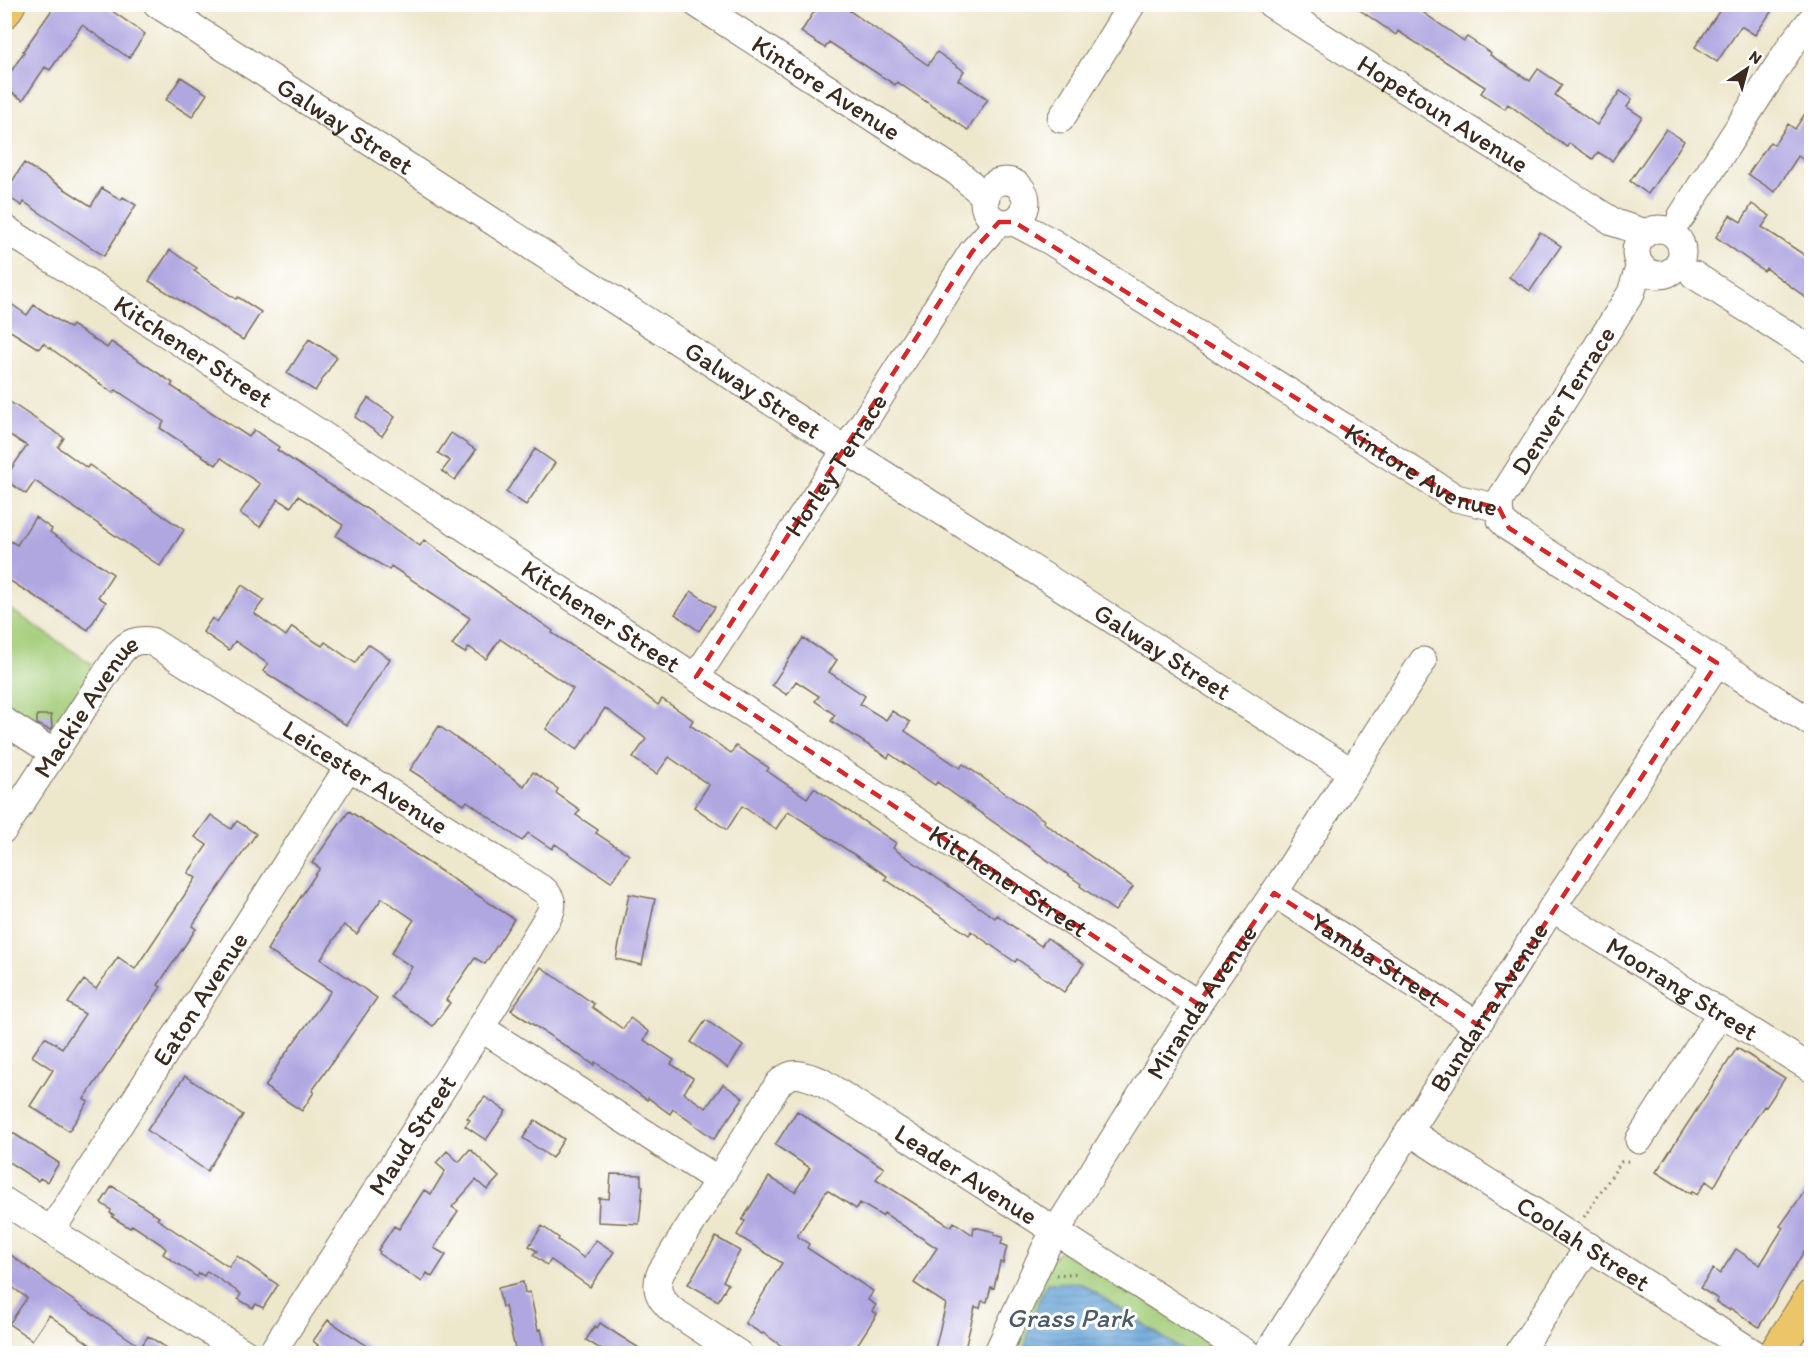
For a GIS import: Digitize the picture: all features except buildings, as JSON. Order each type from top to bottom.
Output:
[{"type":"main road","points":[[4,12],[9,4]]},
{"type":"main road","points":[[1774,1353],[1812,1296]]},
{"type":"street","name":"Galway Street","points":[[157,4],[846,450],[1352,772]]},
{"type":"street","name":"Kintore Avenue","points":[[697,4],[957,172],[1000,208],[1052,242],[1456,498],[1499,508],[1501,520],[1509,528],[1812,723]]},
{"type":"street","points":[[1061,119],[1132,4]]},
{"type":"street","name":"Hopetoun Avenue","points":[[1271,4],[1615,223],[1664,251],[1812,350]]},
{"type":"street","points":[[1803,4],[1812,10]]},
{"type":"street","name":"Denver Terrace","points":[[1792,44],[1803,4]]},
{"type":"street","name":"Denver Terrace","points":[[1499,508],[1500,500],[1631,293],[1664,251],[1792,44],[1812,19]]},
{"type":"street","name":"Horley Terrace","points":[[696,677],[846,450],[1000,208]]},
{"type":"street","name":"Kitchener Street","points":[[4,228],[1198,1004]]},
{"type":"street","name":"Mackie Avenue","points":[[4,829],[125,645],[142,639],[151,641],[162,648]]},
{"type":"street","name":"Leicester Avenue","points":[[162,648],[545,891],[552,900],[549,915]]},
{"type":"street","name":"Miranda Avenue","points":[[998,1353],[1046,1247],[1198,1004],[1274,893],[1423,661]]},
{"type":"street","name":"Bundarra Avenue","points":[[1267,1353],[1552,908],[1717,663]]},
{"type":"street","points":[[4,721],[54,753]]},
{"type":"street","name":"Eaton Avenue","points":[[51,1231],[349,766]]},
{"type":"street","name":"Yamba Street","points":[[1274,893],[1478,1025]]},
{"type":"street","name":"Moorang Street","points":[[1552,908],[1812,1069]]},
{"type":"street","name":"Maud Street","points":[[271,1353],[481,1028],[549,915]]},
{"type":"street","points":[[1637,1150],[1721,1013]]},
{"type":"street","points":[[481,1028],[718,1180]]},
{"type":"street","name":"Leader Avenue","points":[[739,1353],[672,1310],[657,1292],[657,1281],[779,1083],[787,1076],[797,1074],[820,1081],[1248,1353]]},
{"type":"street","name":"Coolah Street","points":[[1410,1132],[1585,1234],[1755,1353]]},
{"type":"street","points":[[4,1201],[246,1353]]},
{"type":"street","points":[[1518,1353],[1585,1234]]},
{"type":"path","points":[[1585,1234],[1621,1162],[1637,1150]]},
{"type":"path","points":[[1053,1275],[1083,1273]]},
{"type":"highlighted area","points":[[999,222],[1014,222],[1456,498],[1499,508],[1509,528],[1717,663],[1478,1025],[1274,893],[1198,1004],[696,677],[972,252]]},
{"type":"green space","points":[[4,605],[102,671],[52,747],[5,715]]},
{"type":"green space","name":"Grass Park","points":[[1060,1251],[1070,1252],[1229,1354],[1016,1354],[1022,1328],[1038,1284]]},
{"type":"water","name":"Grass Park","points":[[1079,1282],[1187,1353],[1024,1353],[1032,1318],[1047,1283]]}]
